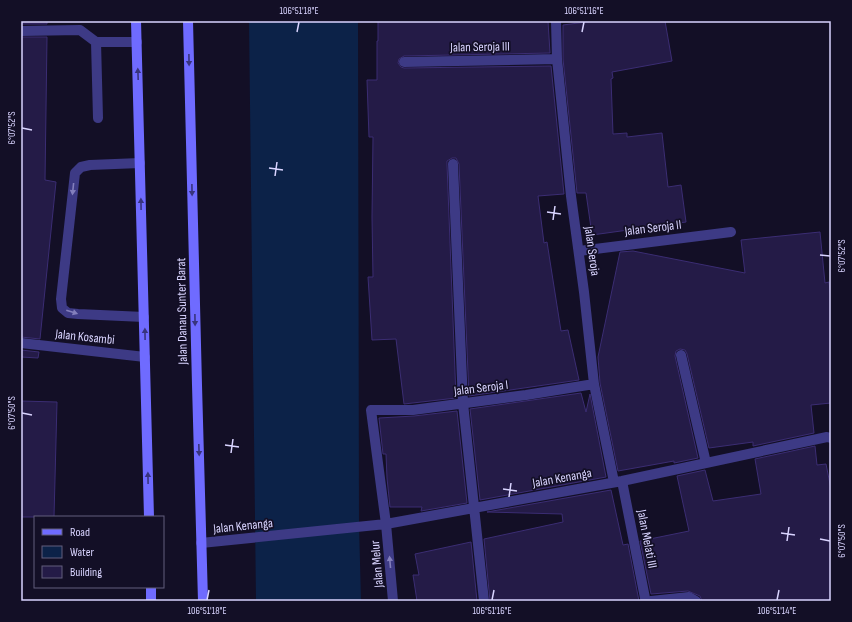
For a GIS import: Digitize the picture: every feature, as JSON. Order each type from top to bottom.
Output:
[{"type":"main road","points":[[136,21],[149,516]]},
{"type":"main road","name":"Jalan Danau Sunter Barat","points":[[188,21],[201,543],[204,601]]},
{"type":"main road","points":[[150,588],[151,601]]},
{"type":"street","name":"Jalan Seroja","points":[[556,21],[557,59],[571,196],[579,251],[594,384],[618,481]]},
{"type":"street","points":[[21,31],[80,30],[96,42],[137,42]]},
{"type":"street","points":[[96,42],[98,118]]},
{"type":"street","name":"Jalan Seroja III","points":[[404,62],[557,59]]},
{"type":"street","points":[[140,163],[90,165],[81,167],[75,173],[61,299],[62,308],[68,313],[144,317]]},
{"type":"street","points":[[453,164],[463,403],[484,601]]},
{"type":"street","name":"Jalan Seroja II","points":[[579,251],[731,232]]},
{"type":"street","name":"Jalan Kosambi","points":[[21,343],[145,357]]},
{"type":"street","points":[[681,355],[706,463]]},
{"type":"street","name":"Jalan Seroja I","points":[[371,410],[413,410],[526,395],[594,384]]},
{"type":"street","name":"Jalan Melur","points":[[371,410],[386,524],[393,601]]},
{"type":"street","name":"Jalan Kenanga","points":[[201,543],[386,524],[618,481],[827,437],[831,438]]},
{"type":"street","name":"Jalan Melati III","points":[[618,481],[645,598],[647,601]]},
{"type":"street","points":[[651,601],[689,597],[696,601]]},
{"type":"water","points":[[249,21],[358,21],[359,524],[361,601],[256,601]]},
{"type":"building","points":[[21,21],[47,21],[47,24],[21,24]]},
{"type":"building","points":[[378,21],[548,21],[550,53],[404,56],[399,59],[398,63],[404,68],[551,66],[564,194],[538,196],[544,243],[547,242],[561,331],[568,330],[579,380],[469,396],[459,164],[456,158],[452,158],[447,161],[447,164],[456,398],[404,404],[396,339],[372,340],[368,277],[373,277],[373,137],[369,137],[367,80],[377,80]]},
{"type":"building","points":[[594,21],[665,21],[672,61],[612,72],[613,134],[627,133],[627,137],[662,133],[668,187],[681,185],[686,222],[592,235],[586,193],[577,193],[563,59],[563,25]]},
{"type":"building","points":[[21,37],[47,37],[45,180],[56,182],[40,339],[21,337]]},
{"type":"building","points":[[820,232],[825,283],[829,282],[831,299],[831,403],[811,405],[814,433],[753,446],[753,442],[709,448],[687,354],[685,350],[680,349],[676,351],[675,356],[698,458],[618,471],[600,383],[598,357],[620,252],[633,251],[745,273],[741,240]]},
{"type":"building","points":[[21,350],[39,352],[38,358],[21,357]]},
{"type":"building","points":[[581,393],[586,412],[590,394],[606,477],[480,500],[470,409]]},
{"type":"building","points":[[21,401],[57,402],[54,516],[21,517]]},
{"type":"building","points":[[457,411],[467,503],[421,511],[422,507],[390,507],[386,454],[383,454],[379,418]]},
{"type":"building","points":[[815,446],[817,465],[826,464],[831,489],[831,601],[702,601],[700,596],[688,591],[651,594],[640,541],[689,531],[677,476],[705,470],[713,501],[761,494],[755,459]]},
{"type":"building","points":[[611,490],[623,545],[628,544],[639,601],[490,601],[484,539],[563,522],[562,514],[487,512]]},
{"type":"building","points":[[471,542],[477,601],[417,601],[413,575],[419,575],[415,554]]}]
